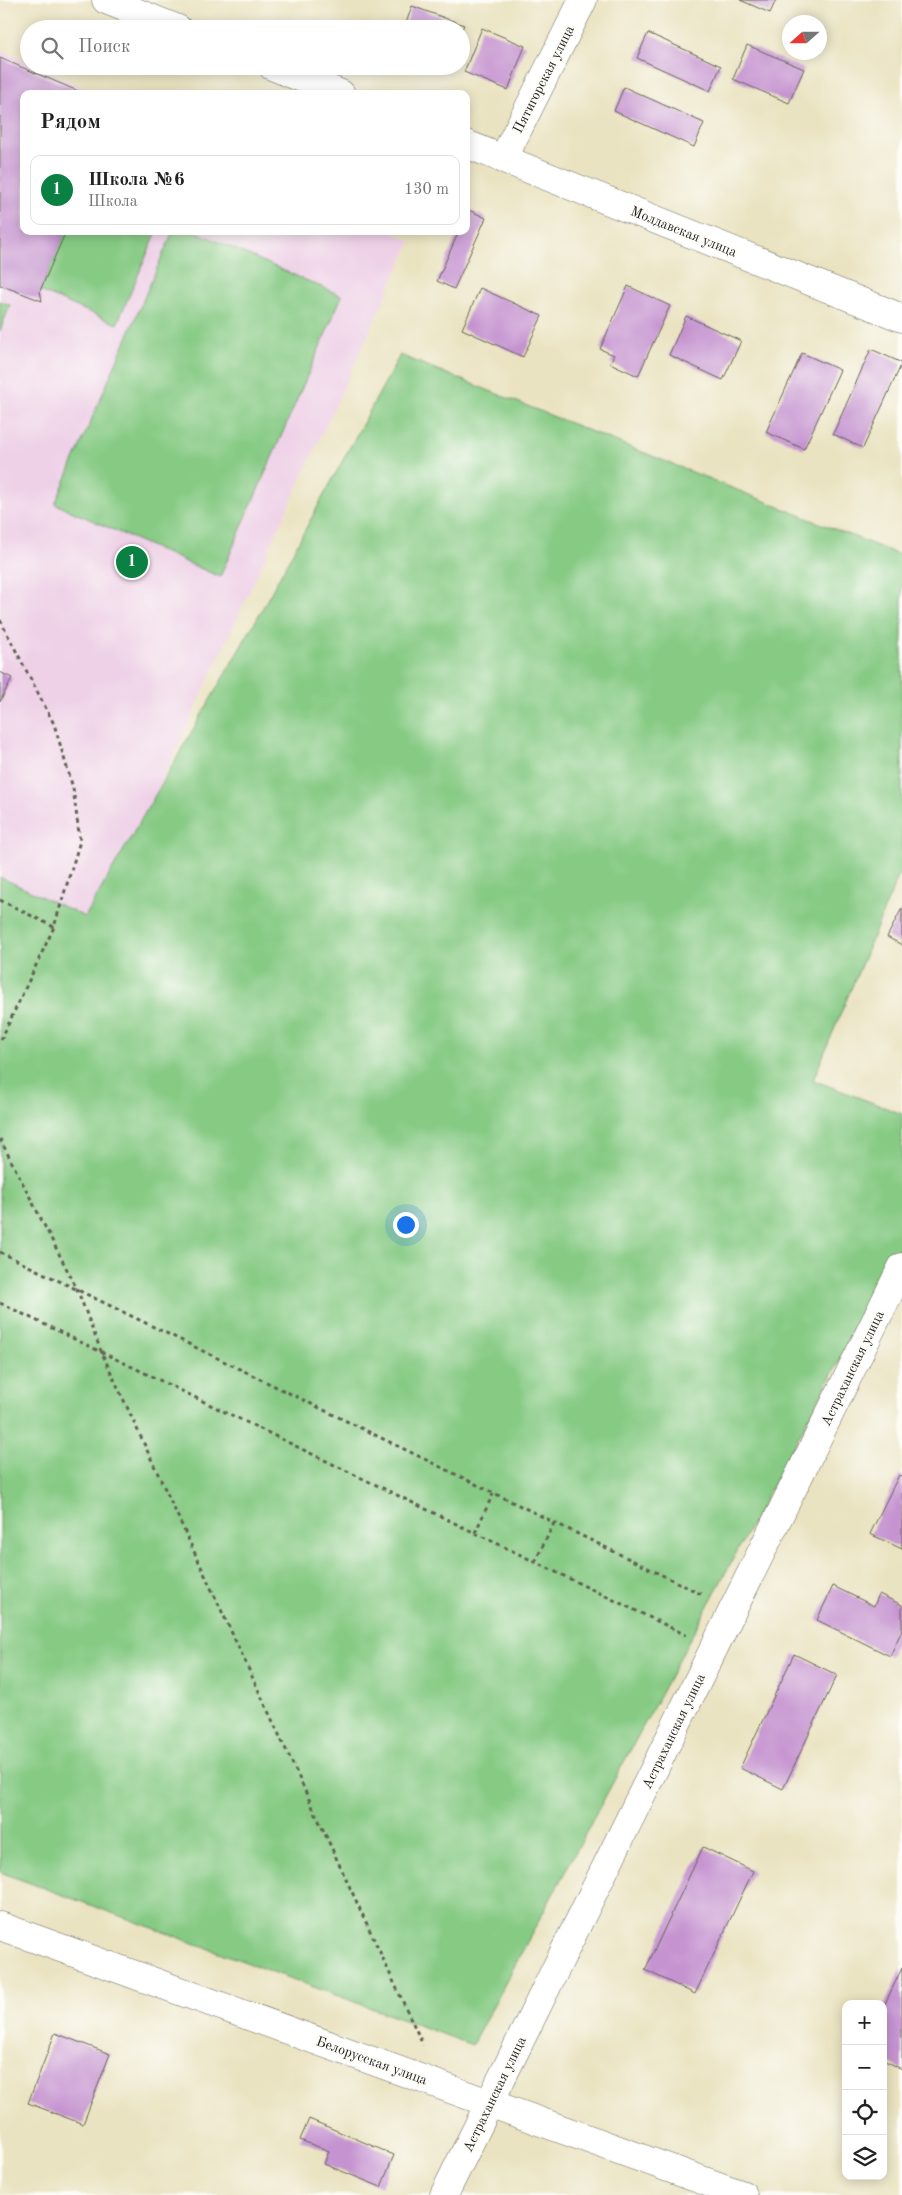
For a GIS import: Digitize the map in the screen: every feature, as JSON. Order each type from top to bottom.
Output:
[{"type":"street","points":[[106,0],[156,20]]},
{"type":"street","name":"Пятигорская улица","points":[[503,159],[583,0]]},
{"type":"street","points":[[294,75],[331,90]]},
{"type":"street","name":"Молдавская улица","points":[[470,146],[902,318]]},
{"type":"street","name":"Астраханская улица","points":[[444,2195],[902,1267]]},
{"type":"street","name":"Белорусская улица","points":[[0,1926],[743,2195]]},
{"type":"path","points":[[0,620],[54,724],[73,788],[80,841],[54,927],[0,1042]]},
{"type":"path","points":[[0,900],[54,927]]},
{"type":"path","points":[[0,1140],[77,1289],[102,1352],[428,2055],[424,2079]]},
{"type":"path","points":[[0,1252],[733,1610]]},
{"type":"path","points":[[0,1303],[714,1648]]},
{"type":"path","points":[[475,1532],[493,1494]]},
{"type":"path","points":[[535,1562],[554,1523]]},
{"type":"shaded area","points":[[0,50],[20,59],[20,75],[54,75],[86,90],[20,90],[20,235],[398,235],[411,241],[95,926],[0,882]]},
{"type":"green space","points":[[64,235],[155,235],[117,324],[40,291]]},
{"type":"green space","points":[[171,235],[203,235],[342,296],[220,577],[55,504]]},
{"type":"green space","points":[[0,301],[10,305],[0,331]]},
{"type":"green space","points":[[400,355],[902,556],[902,867],[813,1080],[902,1114],[902,1244],[472,2045],[0,1872],[0,877],[85,917],[255,622]]},
{"type":"building","points":[[740,0],[776,0],[770,13]]},
{"type":"building","points":[[412,6],[450,20],[407,20]]},
{"type":"building","points":[[482,28],[525,46],[508,90],[470,74],[470,57]]},
{"type":"building","points":[[648,33],[721,66],[710,91],[637,58]]},
{"type":"building","points":[[747,45],[804,69],[789,103],[733,79]]},
{"type":"building","points":[[0,58],[20,66],[20,75],[40,75],[76,90],[20,90],[20,235],[64,235],[40,291],[42,301],[0,285]]},
{"type":"building","points":[[624,87],[704,123],[694,147],[614,111]]},
{"type":"building","points":[[470,210],[486,218],[454,289],[437,281],[457,235],[470,235]]},
{"type":"building","points":[[628,286],[670,306],[638,376],[610,363],[614,355],[600,349]]},
{"type":"building","points":[[480,288],[542,316],[523,357],[462,329]]},
{"type":"building","points":[[686,316],[741,341],[723,380],[669,355]]},
{"type":"building","points":[[871,349],[902,363],[863,448],[833,434]]},
{"type":"building","points":[[802,353],[840,370],[804,449],[766,432]]},
{"type":"building","points":[[0,672],[12,678],[0,702]]},
{"type":"building","points":[[902,908],[902,945],[887,937]]},
{"type":"building","points":[[899,1475],[902,1476],[902,1549],[870,1534]]},
{"type":"building","points":[[833,1586],[874,1606],[879,1594],[902,1605],[902,1630],[890,1656],[817,1620]]},
{"type":"building","points":[[794,1654],[837,1675],[783,1789],[740,1768]]},
{"type":"building","points":[[703,1847],[753,1871],[695,1994],[645,1970]]},
{"type":"building","points":[[902,1968],[902,2069],[887,2062],[887,2000]]},
{"type":"building","points":[[55,2033],[110,2054],[83,2124],[28,2103]]},
{"type":"building","points":[[309,2119],[394,2155],[381,2187],[324,2164],[329,2151],[300,2140]]},
{"type":"place","name":"Школа №6","points":[[132,562]]}]
